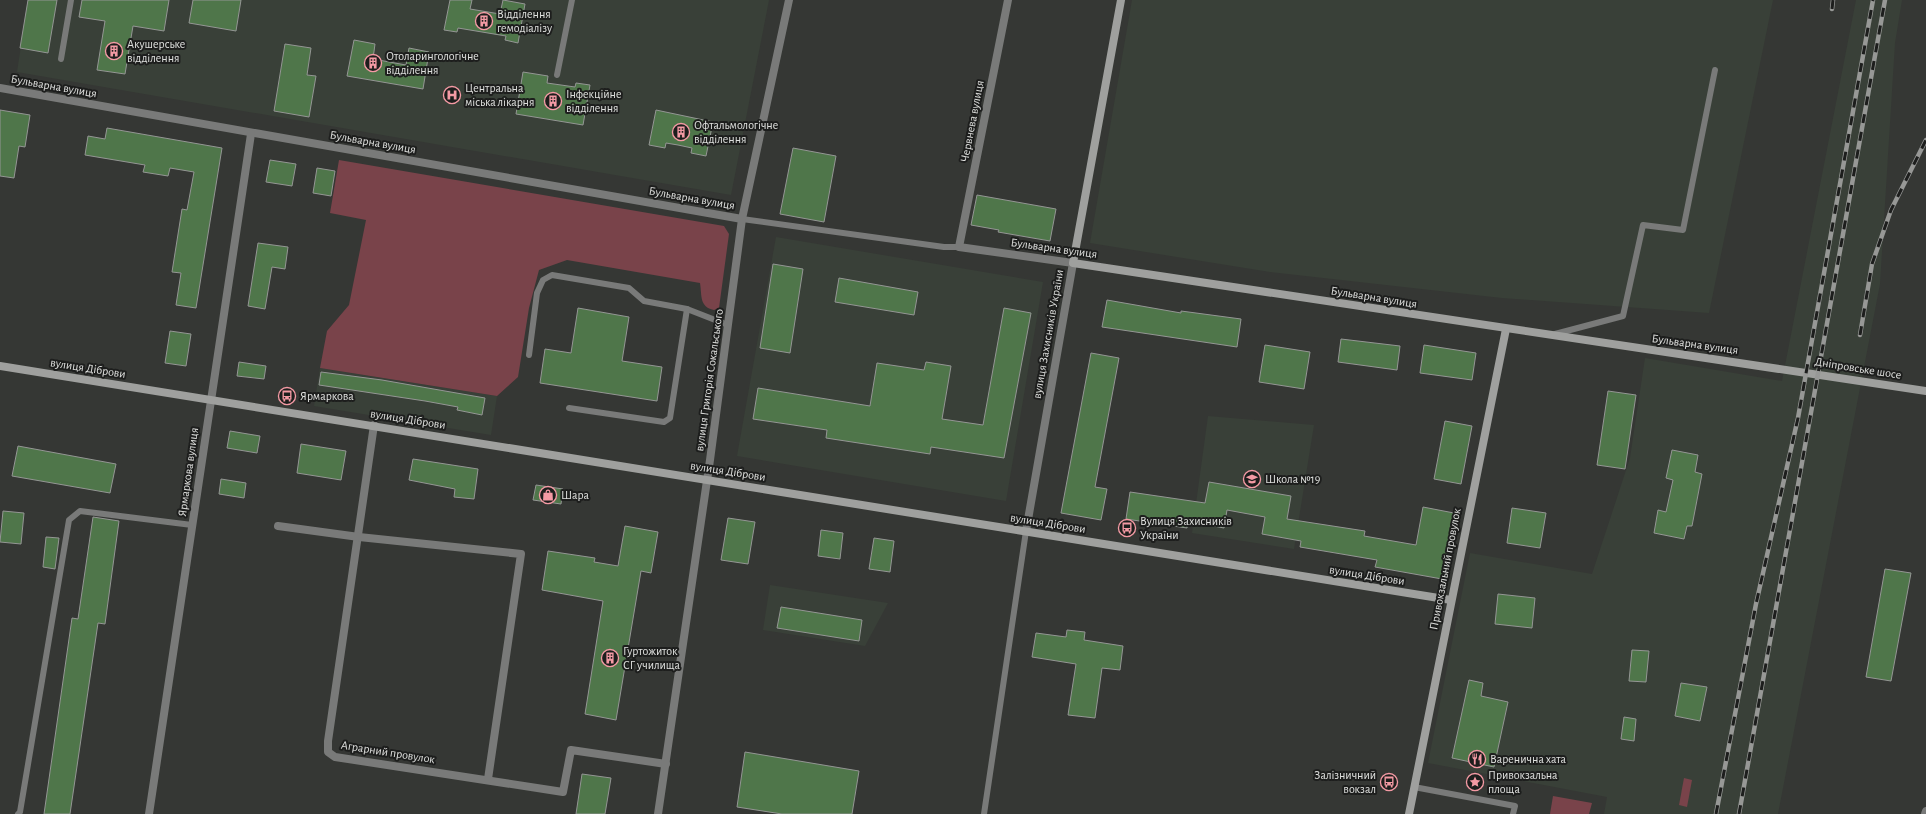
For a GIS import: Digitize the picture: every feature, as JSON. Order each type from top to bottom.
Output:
[{"type":"street","name":"вулиця Григорія Сокальського","points":[[658,814],[707,479],[742,219],[789,0]]},
{"type":"street","name":"Червнева вулиця","points":[[959,247],[1008,0]]},
{"type":"street","name":"вулиця Захисників України","points":[[1026,531],[1121,0]]},
{"type":"street","name":"Бульварна вулиця","points":[[0,88],[251,134],[742,219]]},
{"type":"street","name":"Ярмаркова вулиця","points":[[148,814],[251,134]]},
{"type":"street","name":"Бульварна вулиця","points":[[959,247],[1785,369]]},
{"type":"street","name":"Привокзальний провулок","points":[[1408,814],[1506,329]]},
{"type":"street","name":"вулиця Діброви","points":[[0,366],[1451,600]]},
{"type":"street","name":"Дніпровське шосе","points":[[1785,369],[1926,391]]},
{"type":"street","name":"Аграрний провулок","points":[[374,426],[328,741],[328,752],[335,757],[488,779],[563,792],[571,750],[666,764]]},
{"type":"street","points":[[278,526],[359,537],[521,554],[488,779]]},
{"type":"lane","points":[[61,59],[72,0]]},
{"type":"lane","points":[[557,75],[572,0]]},
{"type":"lane","points":[[1554,335],[1623,316],[1643,225],[1683,230],[1715,70]]},
{"type":"lane","points":[[742,219],[944,247],[959,247]]},
{"type":"lane","points":[[529,354],[537,294],[543,280],[552,275],[629,288],[644,301],[687,309],[728,325]]},
{"type":"lane","points":[[569,408],[664,422],[670,418],[687,309]]},
{"type":"lane","points":[[18,814],[20,812],[70,520],[80,511],[192,525]]},
{"type":"lane","points":[[984,814],[1026,531]]},
{"type":"lane","points":[[1414,787],[1515,806],[1513,814]]},
{"type":"shaded area","name":"Центральна міська лікарня","points":[[28,0],[769,0],[731,195],[17,72]]},
{"type":"shaded area","points":[[1132,0],[1773,0],[1709,313],[1502,298],[1270,272],[1090,243]]},
{"type":"shaded area","points":[[1856,0],[1902,0],[1895,43],[1880,284],[1778,814],[1604,814],[1607,797],[1428,763],[1470,553],[1592,574],[1630,458],[1645,358],[1782,381]]},
{"type":"shaded area","points":[[339,160],[724,226],[729,234],[719,308],[714,310],[706,306],[702,300],[700,283],[567,260],[539,270],[529,308],[518,377],[497,396],[320,368],[327,331],[349,305],[366,220],[330,213]]},
{"type":"shaded area","points":[[776,237],[1043,282],[1006,501],[737,456]]},
{"type":"shaded area","points":[[320,368],[497,396],[491,435],[314,406]]},
{"type":"shaded area","name":"Школа №19","points":[[1208,416],[1314,425],[1294,549],[1192,533]]},
{"type":"shaded area","points":[[770,585],[888,603],[865,646],[763,630]]},
{"type":"shaded area","points":[[1684,778],[1692,780],[1687,807],[1679,805]]},
{"type":"shaded area","points":[[1553,796],[1592,803],[1589,814],[1550,814]]},
{"type":"building","points":[[28,0],[57,0],[48,53],[20,48]]},
{"type":"building","name":"Акушерське відділення","points":[[82,0],[169,0],[164,31],[133,26],[125,74],[97,70],[105,21],[79,17]]},
{"type":"building","points":[[193,0],[241,0],[236,31],[189,23]]},
{"type":"building","name":"Відділення гемодіалізу","points":[[450,0],[472,0],[470,9],[500,14],[503,0],[525,4],[518,43],[505,40],[506,36],[458,28],[457,32],[444,30]]},
{"type":"building","name":"Отоларингологічне відділення","points":[[354,40],[375,44],[373,59],[406,65],[409,48],[429,52],[423,89],[347,76]]},
{"type":"building","points":[[285,44],[311,48],[307,75],[316,76],[309,117],[274,111]]},
{"type":"building","name":"Інфекційне відділення","points":[[523,72],[548,76],[547,83],[575,87],[576,83],[590,85],[583,125],[516,114]]},
{"type":"building","points":[[0,110],[30,115],[25,147],[19,146],[14,178],[0,176]]},
{"type":"building","name":"Офтальмологічне відділення","points":[[656,110],[713,122],[706,156],[691,153],[692,148],[678,145],[666,143],[665,148],[649,145]]},
{"type":"building","points":[[107,128],[222,148],[196,308],[176,305],[181,273],[172,272],[182,209],[187,210],[194,172],[170,168],[168,176],[143,172],[145,165],[85,155],[88,136],[105,139]]},
{"type":"building","points":[[793,148],[836,156],[824,222],[780,214]]},
{"type":"building","points":[[270,160],[296,164],[292,186],[266,182]]},
{"type":"building","points":[[317,168],[335,171],[331,196],[313,193]]},
{"type":"building","points":[[977,195],[1056,209],[1050,241],[998,232],[999,230],[971,225]]},
{"type":"building","points":[[258,243],[288,247],[285,269],[272,267],[265,309],[248,306]]},
{"type":"building","points":[[773,264],[803,269],[790,353],[760,348]]},
{"type":"building","points":[[839,278],[918,292],[914,315],[835,302]]},
{"type":"building","points":[[1107,300],[1181,313],[1181,311],[1241,319],[1237,347],[1102,327]]},
{"type":"building","points":[[578,308],[629,317],[622,361],[662,367],[657,401],[540,383],[545,349],[571,353]]},
{"type":"building","points":[[1004,308],[1031,313],[1004,458],[931,447],[930,454],[826,438],[827,430],[753,419],[758,388],[870,406],[877,363],[924,370],[926,362],[951,366],[942,419],[983,425]]},
{"type":"building","points":[[170,331],[191,334],[186,366],[165,363]]},
{"type":"building","points":[[1341,339],[1400,346],[1397,370],[1338,362]]},
{"type":"building","points":[[1265,345],[1310,352],[1304,389],[1259,382]]},
{"type":"building","points":[[1424,345],[1476,353],[1472,380],[1420,373]]},
{"type":"building","points":[[1091,353],[1119,358],[1095,487],[1107,489],[1101,520],[1061,513]]},
{"type":"building","points":[[239,362],[266,366],[264,379],[237,376]]},
{"type":"building","points":[[321,372],[382,380],[485,398],[482,415],[457,410],[458,407],[319,385]]},
{"type":"building","points":[[1608,391],[1636,395],[1625,469],[1597,465]]},
{"type":"building","points":[[1445,421],[1472,426],[1461,484],[1434,479]]},
{"type":"building","points":[[230,431],[260,436],[257,453],[227,448]]},
{"type":"building","points":[[301,444],[346,451],[341,480],[297,473]]},
{"type":"building","points":[[18,446],[116,464],[110,493],[12,476]]},
{"type":"building","points":[[1672,450],[1698,455],[1695,472],[1702,474],[1692,526],[1687,526],[1684,539],[1654,533],[1658,510],[1666,512],[1673,480],[1666,478]]},
{"type":"building","points":[[413,459],[478,469],[474,499],[454,497],[455,489],[409,480]]},
{"type":"building","points":[[221,479],[246,483],[244,498],[219,494]]},
{"type":"building","points":[[1209,482],[1291,496],[1287,519],[1365,531],[1364,536],[1416,545],[1423,507],[1454,513],[1442,579],[1375,567],[1377,560],[1300,547],[1301,541],[1262,534],[1265,517],[1227,510],[1224,528],[1188,521],[1187,528],[1126,519],[1130,492],[1205,503]]},
{"type":"building","name":"Шара","points":[[536,485],[563,489],[561,504],[533,500]]},
{"type":"building","points":[[1512,508],[1546,513],[1540,548],[1507,543]]},
{"type":"building","points":[[3,511],[24,513],[21,544],[0,542]]},
{"type":"building","points":[[93,517],[119,521],[105,624],[98,623],[70,814],[44,814],[72,618],[78,619]]},
{"type":"building","points":[[728,518],[755,522],[748,564],[721,560]]},
{"type":"building","name":"Гуртожиток СГ училища","points":[[625,526],[658,532],[651,573],[641,571],[616,720],[585,714],[603,601],[542,590],[548,551],[595,558],[594,562],[618,566]]},
{"type":"building","points":[[821,530],[843,533],[840,559],[818,556]]},
{"type":"building","points":[[46,537],[59,538],[55,569],[43,567]]},
{"type":"building","points":[[874,538],[894,541],[890,572],[869,569]]},
{"type":"building","points":[[1885,569],[1911,573],[1891,681],[1866,677]]},
{"type":"building","points":[[1498,594],[1535,598],[1532,628],[1495,624]]},
{"type":"building","points":[[781,607],[862,620],[859,641],[777,628]]},
{"type":"building","points":[[1067,630],[1085,632],[1084,640],[1123,646],[1120,670],[1102,668],[1095,718],[1068,715],[1076,664],[1032,657],[1036,633],[1066,637]]},
{"type":"building","points":[[1632,650],[1649,651],[1646,682],[1629,681]]},
{"type":"building","points":[[1469,680],[1483,683],[1481,696],[1508,702],[1494,767],[1452,758]]},
{"type":"building","points":[[1681,683],[1707,687],[1700,721],[1675,716]]},
{"type":"building","points":[[1624,717],[1636,719],[1634,741],[1621,739]]},
{"type":"building","points":[[745,752],[859,771],[852,814],[782,814],[737,807]]},
{"type":"building","points":[[582,774],[611,778],[605,814],[576,814]]},
{"type":"railway","points":[[1832,9],[1833,0]]},
{"type":"railway","points":[[1716,814],[1756,604],[1798,418],[1873,0]]},
{"type":"railway","points":[[1739,814],[1885,0]]},
{"type":"railway","points":[[1860,335],[1872,264],[1891,210],[1926,140]]},
{"type":"place","name":"Відділення гемодіалізу","points":[[484,21]]},
{"type":"place","name":"Акушерське відділення","points":[[114,51]]},
{"type":"place","name":"Отоларингологічне відділення","points":[[373,63]]},
{"type":"place","name":"Центральна міська лікарня","points":[[452,95]]},
{"type":"place","name":"Інфекційне відділення","points":[[553,101]]},
{"type":"place","name":"Офтальмологічне відділення","points":[[681,132]]},
{"type":"place","name":"Ярмаркова","points":[[287,396]]},
{"type":"place","name":"Школа №19","points":[[1252,479]]},
{"type":"place","name":"Шара","points":[[548,495]]},
{"type":"place","name":"Вулиця Захисників України","points":[[1127,528]]},
{"type":"place","name":"Гуртожиток СГ училища","points":[[610,658]]},
{"type":"place","name":"Варенична хата","points":[[1477,759]]},
{"type":"place","name":"Залізничний вокзал","points":[[1389,782]]},
{"type":"place","name":"Привокзальна площа","points":[[1475,782]]}]
